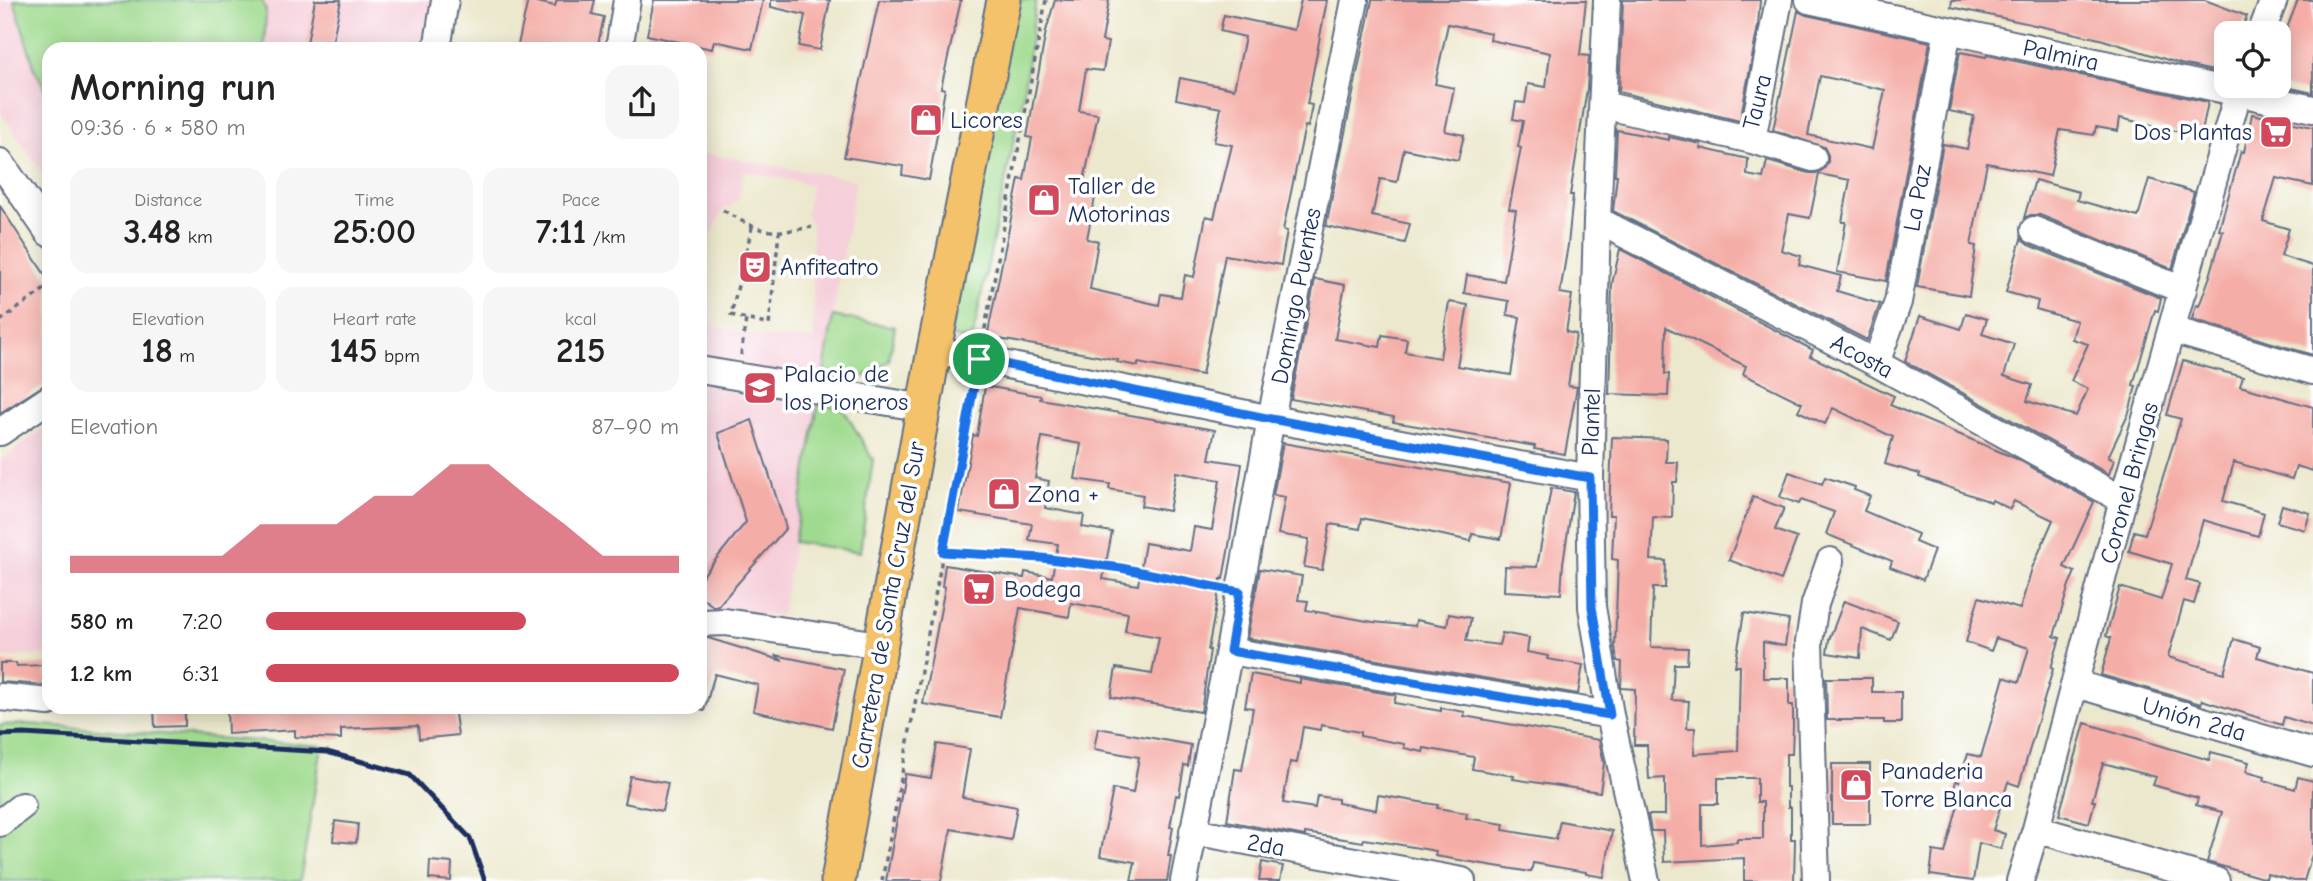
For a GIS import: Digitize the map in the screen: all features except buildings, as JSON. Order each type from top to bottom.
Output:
[{"type":"main road","name":"Carretera de Santa Cruz del Sur","points":[[838,881],[923,408],[1004,0]]},
{"type":"street","points":[[438,42],[445,0]]},
{"type":"street","points":[[620,42],[627,0]]},
{"type":"street","name":"Domingo Puentes","points":[[1184,881],[1230,651],[1271,419],[1355,0]]},
{"type":"street","name":"Plantel","points":[[1607,0],[1597,219],[1590,478],[1592,607],[1610,715],[1646,881]]},
{"type":"street","name":"Taura","points":[[1603,105],[1752,140],[1779,0]]},
{"type":"street","name":"Palmira","points":[[1809,0],[2214,85]]},
{"type":"street","points":[[2266,21],[2274,0]]},
{"type":"street","name":"La Paz","points":[[1876,363],[1898,302],[1948,30]]},
{"type":"street","name":"Coronel Bringas","points":[[2020,881],[2076,684],[2123,500],[2237,98]]},
{"type":"street","name":"Palmira","points":[[2270,98],[2313,109]]},
{"type":"street","points":[[1752,140],[1813,158]]},
{"type":"street","points":[[0,162],[42,223]]},
{"type":"street","name":"Acosta","points":[[1597,219],[1876,363],[2123,500]]},
{"type":"street","points":[[2034,230],[2183,290]]},
{"type":"street","points":[[2172,330],[2313,371]]},
{"type":"street","points":[[934,350],[1271,419],[1590,478]]},
{"type":"street","points":[[707,371],[923,408]]},
{"type":"street","points":[[0,432],[42,404]]},
{"type":"street","points":[[1816,881],[1809,642],[1815,604],[1830,561]]},
{"type":"street","points":[[707,623],[725,622],[880,645]]},
{"type":"street","points":[[1230,651],[1610,715]]},
{"type":"street","name":"Unión 2da","points":[[2076,684],[2313,753]]},
{"type":"street","points":[[0,697],[42,701]]},
{"type":"street","points":[[0,824],[22,806]]},
{"type":"street","points":[[2036,829],[2216,881]]},
{"type":"street","name":"2da","points":[[1193,831],[1462,881]]},
{"type":"path","points":[[882,881],[1046,0]]},
{"type":"path","points":[[723,210],[752,228],[779,233],[811,227]]},
{"type":"path","points":[[752,228],[731,315],[769,325],[779,233]]},
{"type":"path","points":[[0,321],[42,291]]},
{"type":"path","points":[[738,377],[746,319]]},
{"type":"path","points":[[943,552],[1042,558],[1121,568],[1240,592]]},
{"type":"shaded area","points":[[0,0],[461,0],[454,42],[42,42],[42,172],[0,112]]},
{"type":"shaded area","name":"Palacio de los Pioneros","points":[[707,154],[856,180],[782,615],[707,616],[707,322],[718,327],[770,338],[814,339],[812,227],[806,214],[812,185],[744,171],[738,200],[723,210],[707,244]]},
{"type":"shaded area","points":[[42,429],[42,655],[0,658],[0,461]]},
{"type":"green space","points":[[14,0],[262,0],[266,11],[264,42],[42,42],[42,82],[35,70]]},
{"type":"green space","points":[[1016,0],[1036,0],[1023,96],[972,341],[950,336]]},
{"type":"green space","points":[[833,316],[895,327],[889,361],[862,378],[824,371]]},
{"type":"green space","points":[[818,404],[843,408],[873,460],[860,552],[794,542]]},
{"type":"green space","points":[[29,724],[322,746],[300,881],[0,881],[0,725]]},
{"type":"railway","points":[[0,735],[24,734],[327,752],[410,775],[470,838],[485,881]]},
{"type":"place","name":"Licores","points":[[926,120]]},
{"type":"place","name":"Dos Plantas","points":[[2276,132]]},
{"type":"place","name":"Taller de Motorinas","points":[[1044,200]]},
{"type":"place","name":"Anfiteatro","points":[[755,267]]},
{"type":"place","name":"Palacio de los Pioneros","points":[[760,388]]},
{"type":"place","name":"Zona +","points":[[1004,494]]},
{"type":"place","name":"Bodega","points":[[979,589]]},
{"type":"place","name":"Panaderia Torre Blanca","points":[[1856,785]]},
{"type":"route","points":[[979,359],[1271,419],[1590,478],[1592,607],[1610,715],[1230,651],[1240,592],[1121,568],[1042,558],[943,552],[979,359]]}]
